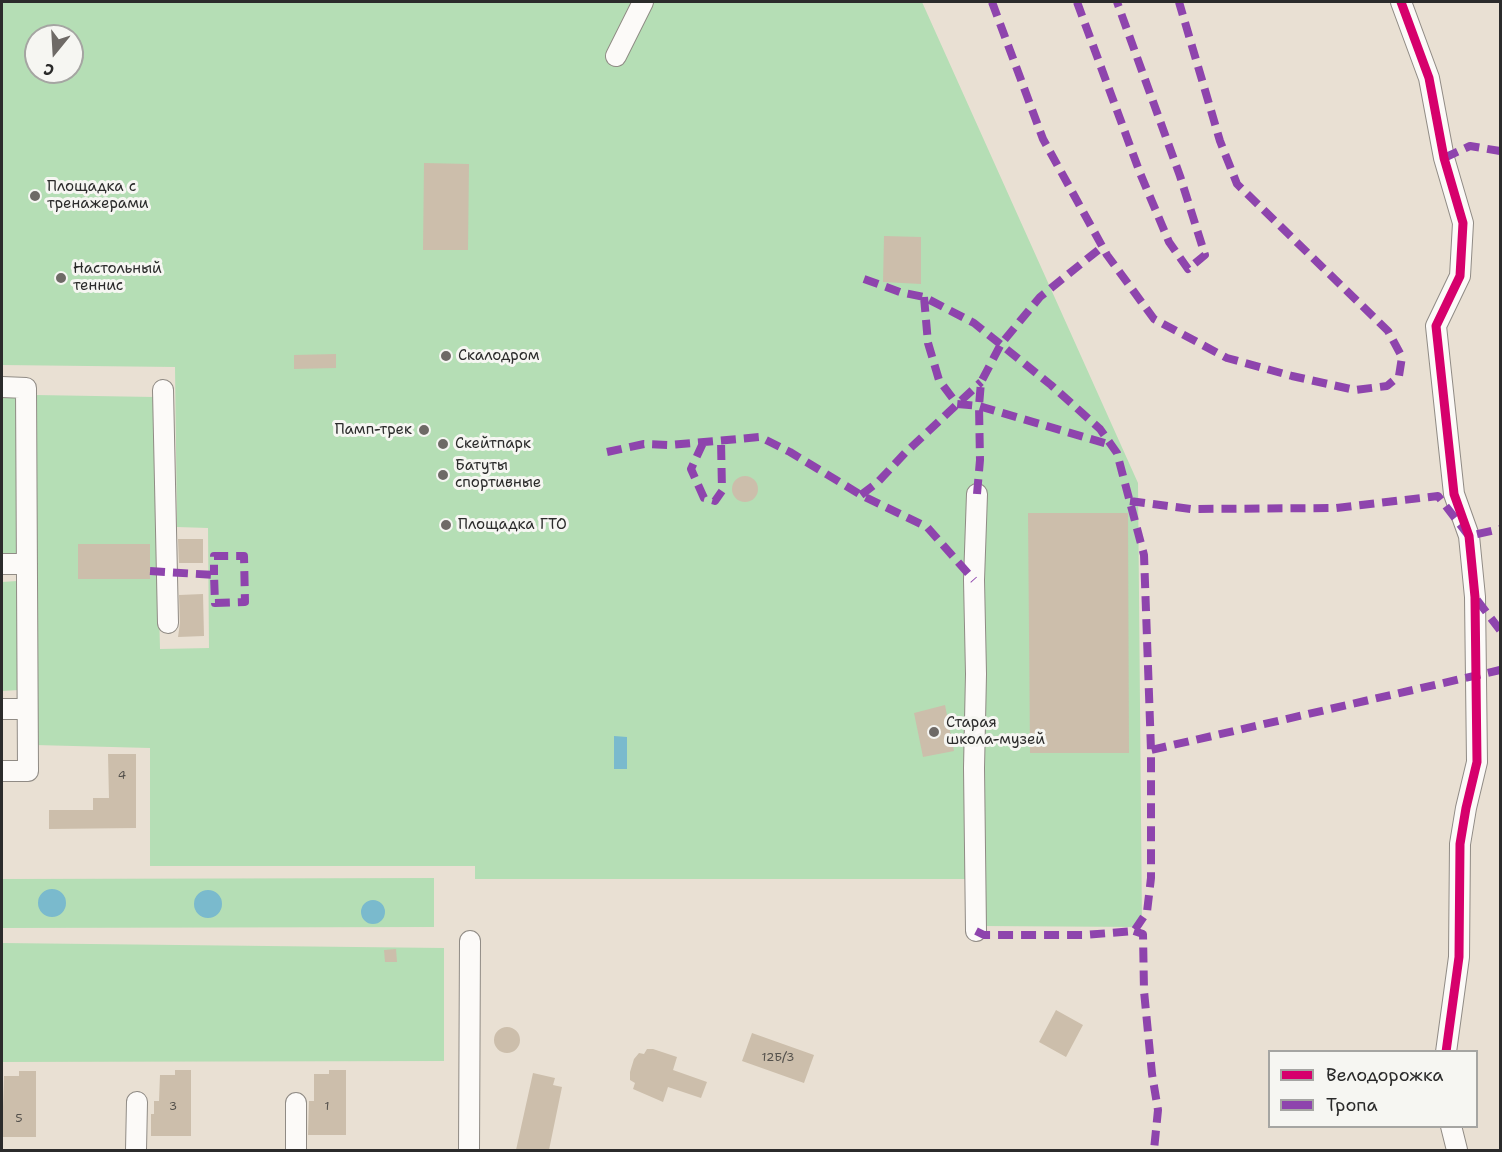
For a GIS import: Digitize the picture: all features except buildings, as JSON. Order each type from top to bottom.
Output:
[{"type":"street","points":[[616,56],[643,2]]},
{"type":"street","points":[[1401,2],[1430,78],[1444,158],[1463,223],[1460,276],[1436,326],[1454,494],[1469,536],[1475,597],[1477,762],[1460,844],[1459,957],[1446,1050]]},
{"type":"street","points":[[2,387],[26,388],[28,771],[2,771]]},
{"type":"street","points":[[164,390],[168,622]]},
{"type":"street","points":[[976,931],[974,580],[977,494]]},
{"type":"street","points":[[2,564],[27,564]]},
{"type":"street","points":[[2,709],[27,709]]},
{"type":"street","points":[[469,1150],[470,941]]},
{"type":"street","points":[[136,1150],[137,1102]]},
{"type":"street","points":[[296,1103],[296,1150]]},
{"type":"street","points":[[1452,1128],[1457,1150]]},
{"type":"green space","points":[[2,2],[922,2],[1138,483],[1142,927],[982,926],[982,879],[475,879],[475,866],[150,866],[150,748],[35,745],[36,395],[154,397],[160,649],[209,648],[208,528],[177,527],[175,367],[2,365]]},
{"type":"green space","points":[[2,395],[19,395],[19,555],[2,555]]},
{"type":"green space","points":[[17,581],[19,690],[2,691],[2,582]]},
{"type":"green space","points":[[434,878],[434,927],[2,928],[2,879]]},
{"type":"green space","points":[[2,943],[444,948],[444,1061],[2,1062]]},
{"type":"water","points":[[614,736],[627,737],[627,769],[614,769]]},
{"type":"water","points":[[52,889],[62,893],[66,903],[62,913],[52,917],[42,913],[38,903],[42,893]]},
{"type":"water","points":[[208,890],[218,894],[222,904],[218,914],[208,918],[198,914],[194,904],[198,894]]},
{"type":"water","points":[[373,900],[381,904],[385,912],[381,920],[373,924],[365,920],[361,912],[365,904]]},
{"type":"marked path","points":[[992,2],[1043,139],[1107,255],[1154,319],[1227,358],[1355,390],[1387,386],[1399,376],[1402,357],[1388,331],[1237,184],[1220,141],[1179,2]]},
{"type":"marked path","points":[[1077,2],[1140,173],[1169,242],[1188,269],[1205,255],[1180,176],[1117,2]]},
{"type":"marked path","points":[[1444,158],[1470,146],[1500,151]]},
{"type":"marked path","points":[[977,494],[981,382],[1001,344],[1040,297],[1102,247]]},
{"type":"marked path","points":[[864,279],[900,292],[924,297],[974,323],[1051,385],[1100,429],[1117,453],[1144,555],[1151,750]]},
{"type":"marked path","points":[[924,297],[928,343],[939,380],[957,404],[979,406],[1111,445]]},
{"type":"marked path","points":[[861,495],[878,482],[905,453],[981,382]]},
{"type":"marked path","points":[[607,452],[644,444],[670,445],[760,437],[790,452],[861,495],[927,527],[974,580]]},
{"type":"marked path","points":[[703,443],[691,469],[704,498],[715,501],[722,491],[721,440]]},
{"type":"marked path","points":[[1130,501],[1191,509],[1336,508],[1438,496],[1469,536],[1500,529]]},
{"type":"marked path","points":[[150,571],[214,575],[215,603],[245,602],[244,556],[214,556],[214,575]]},
{"type":"marked path","points":[[1477,600],[1500,630]]},
{"type":"marked path","points":[[976,931],[984,935],[1085,935],[1134,931],[1147,912],[1151,878],[1151,750],[1500,670]]},
{"type":"marked path","points":[[1134,931],[1143,934],[1144,991],[1158,1110],[1154,1150]]},
{"type":"cycle path","points":[[1401,2],[1429,78],[1444,158],[1463,223],[1460,276],[1436,326],[1454,494],[1469,536],[1475,597],[1477,762],[1460,844],[1459,957],[1446,1050]]},
{"type":"place","name":"Площадка с тренажерами","points":[[35,196]]},
{"type":"place","name":"Настольный теннис","points":[[61,278]]},
{"type":"place","name":"Скалодром","points":[[446,356]]},
{"type":"place","name":"Памп-трек","points":[[424,430]]},
{"type":"place","name":"Скейтпарк","points":[[443,444]]},
{"type":"place","name":"Батуты спортивные","points":[[443,475]]},
{"type":"place","name":"Площадка ГТО","points":[[446,525]]},
{"type":"place","name":"Старая школа-музей","points":[[934,732]]}]
